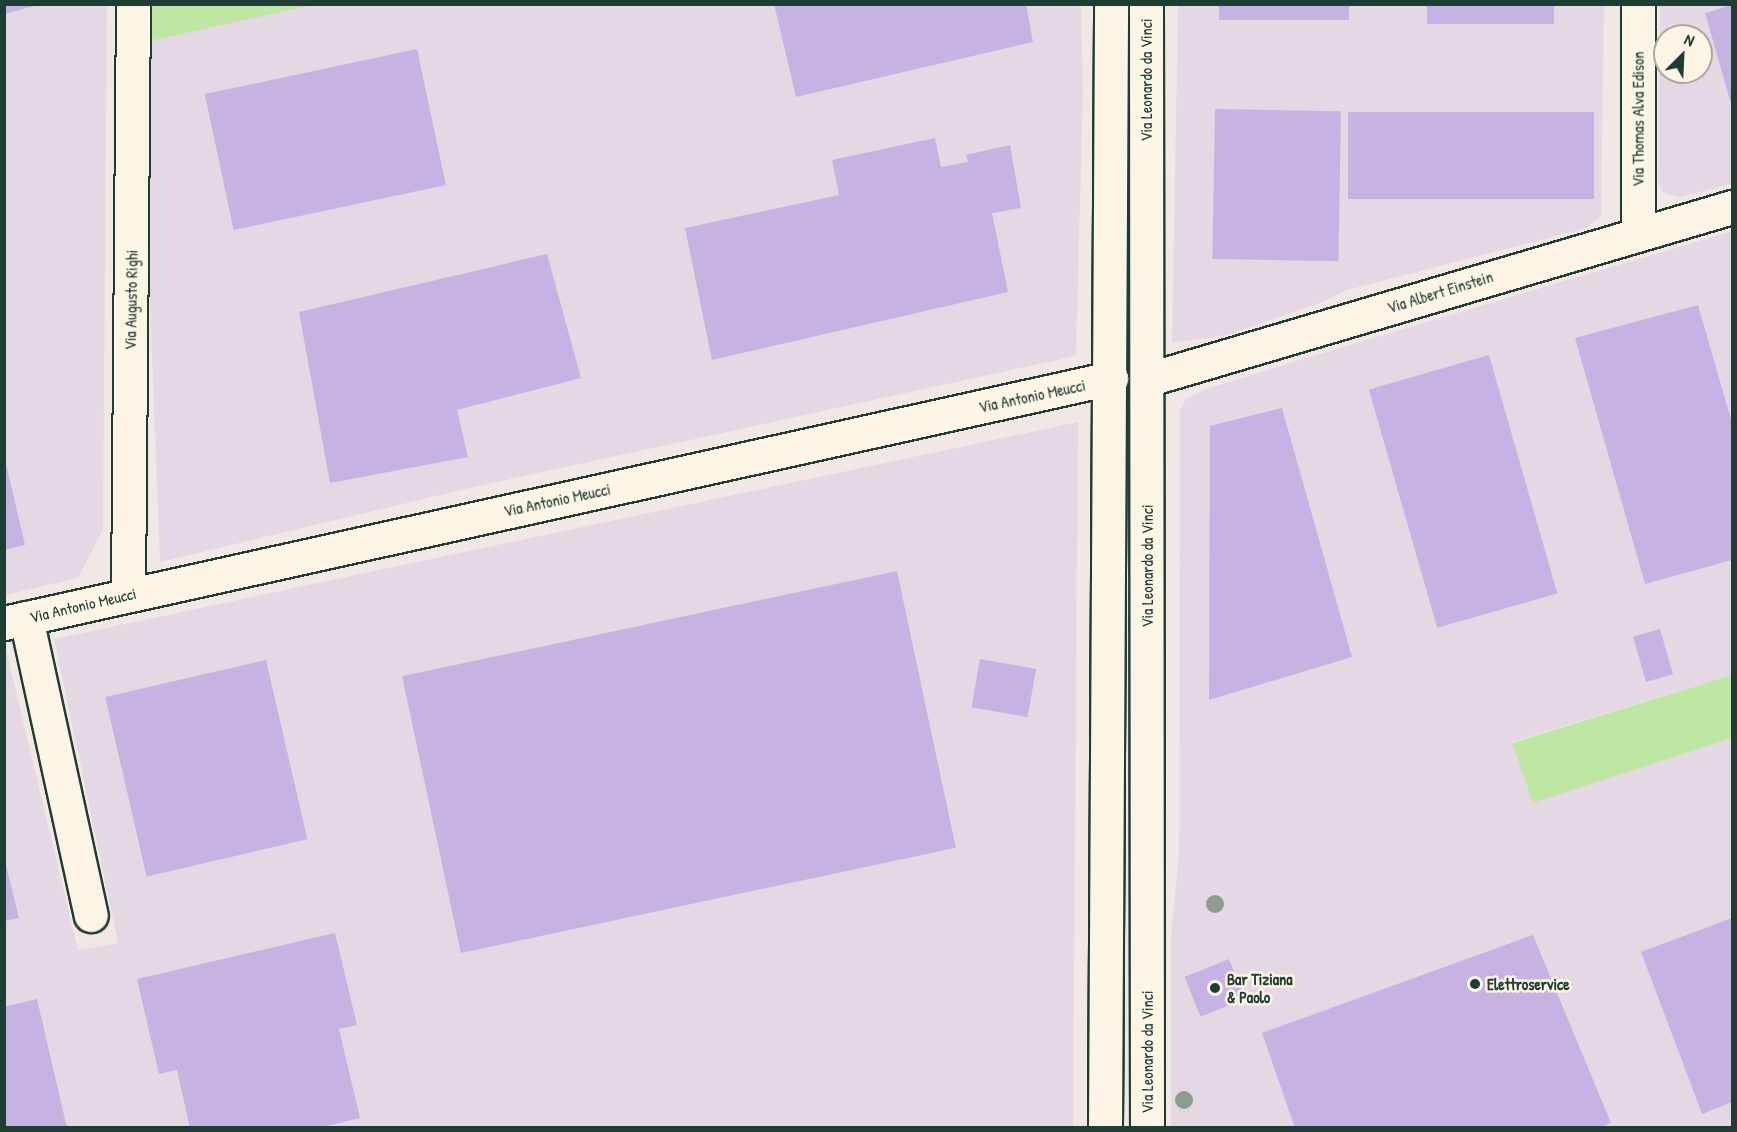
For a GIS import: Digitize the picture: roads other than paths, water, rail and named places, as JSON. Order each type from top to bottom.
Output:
[{"type":"street","name":"Via Augusto Righi","points":[[128,595],[133,4]]},
{"type":"street","points":[[1105,1128],[1111,378],[1111,4]]},
{"type":"street","name":"Via Leonardo da Vinci","points":[[1146,4],[1149,379],[1148,1128]]},
{"type":"street","name":"Via Thomas Alva Edison","points":[[1638,4],[1638,233]]},
{"type":"street","name":"Via Albert Einstein","points":[[1149,379],[1732,207]]},
{"type":"street","name":"Via Antonio Meucci","points":[[15,620],[1111,378]]},
{"type":"street","points":[[15,620],[91,915]]},
{"type":"place","name":"Elettroservice","points":[[1475,984]]},
{"type":"place","name":"Bar Tiziana & Paolo","points":[[1215,988]]}]
